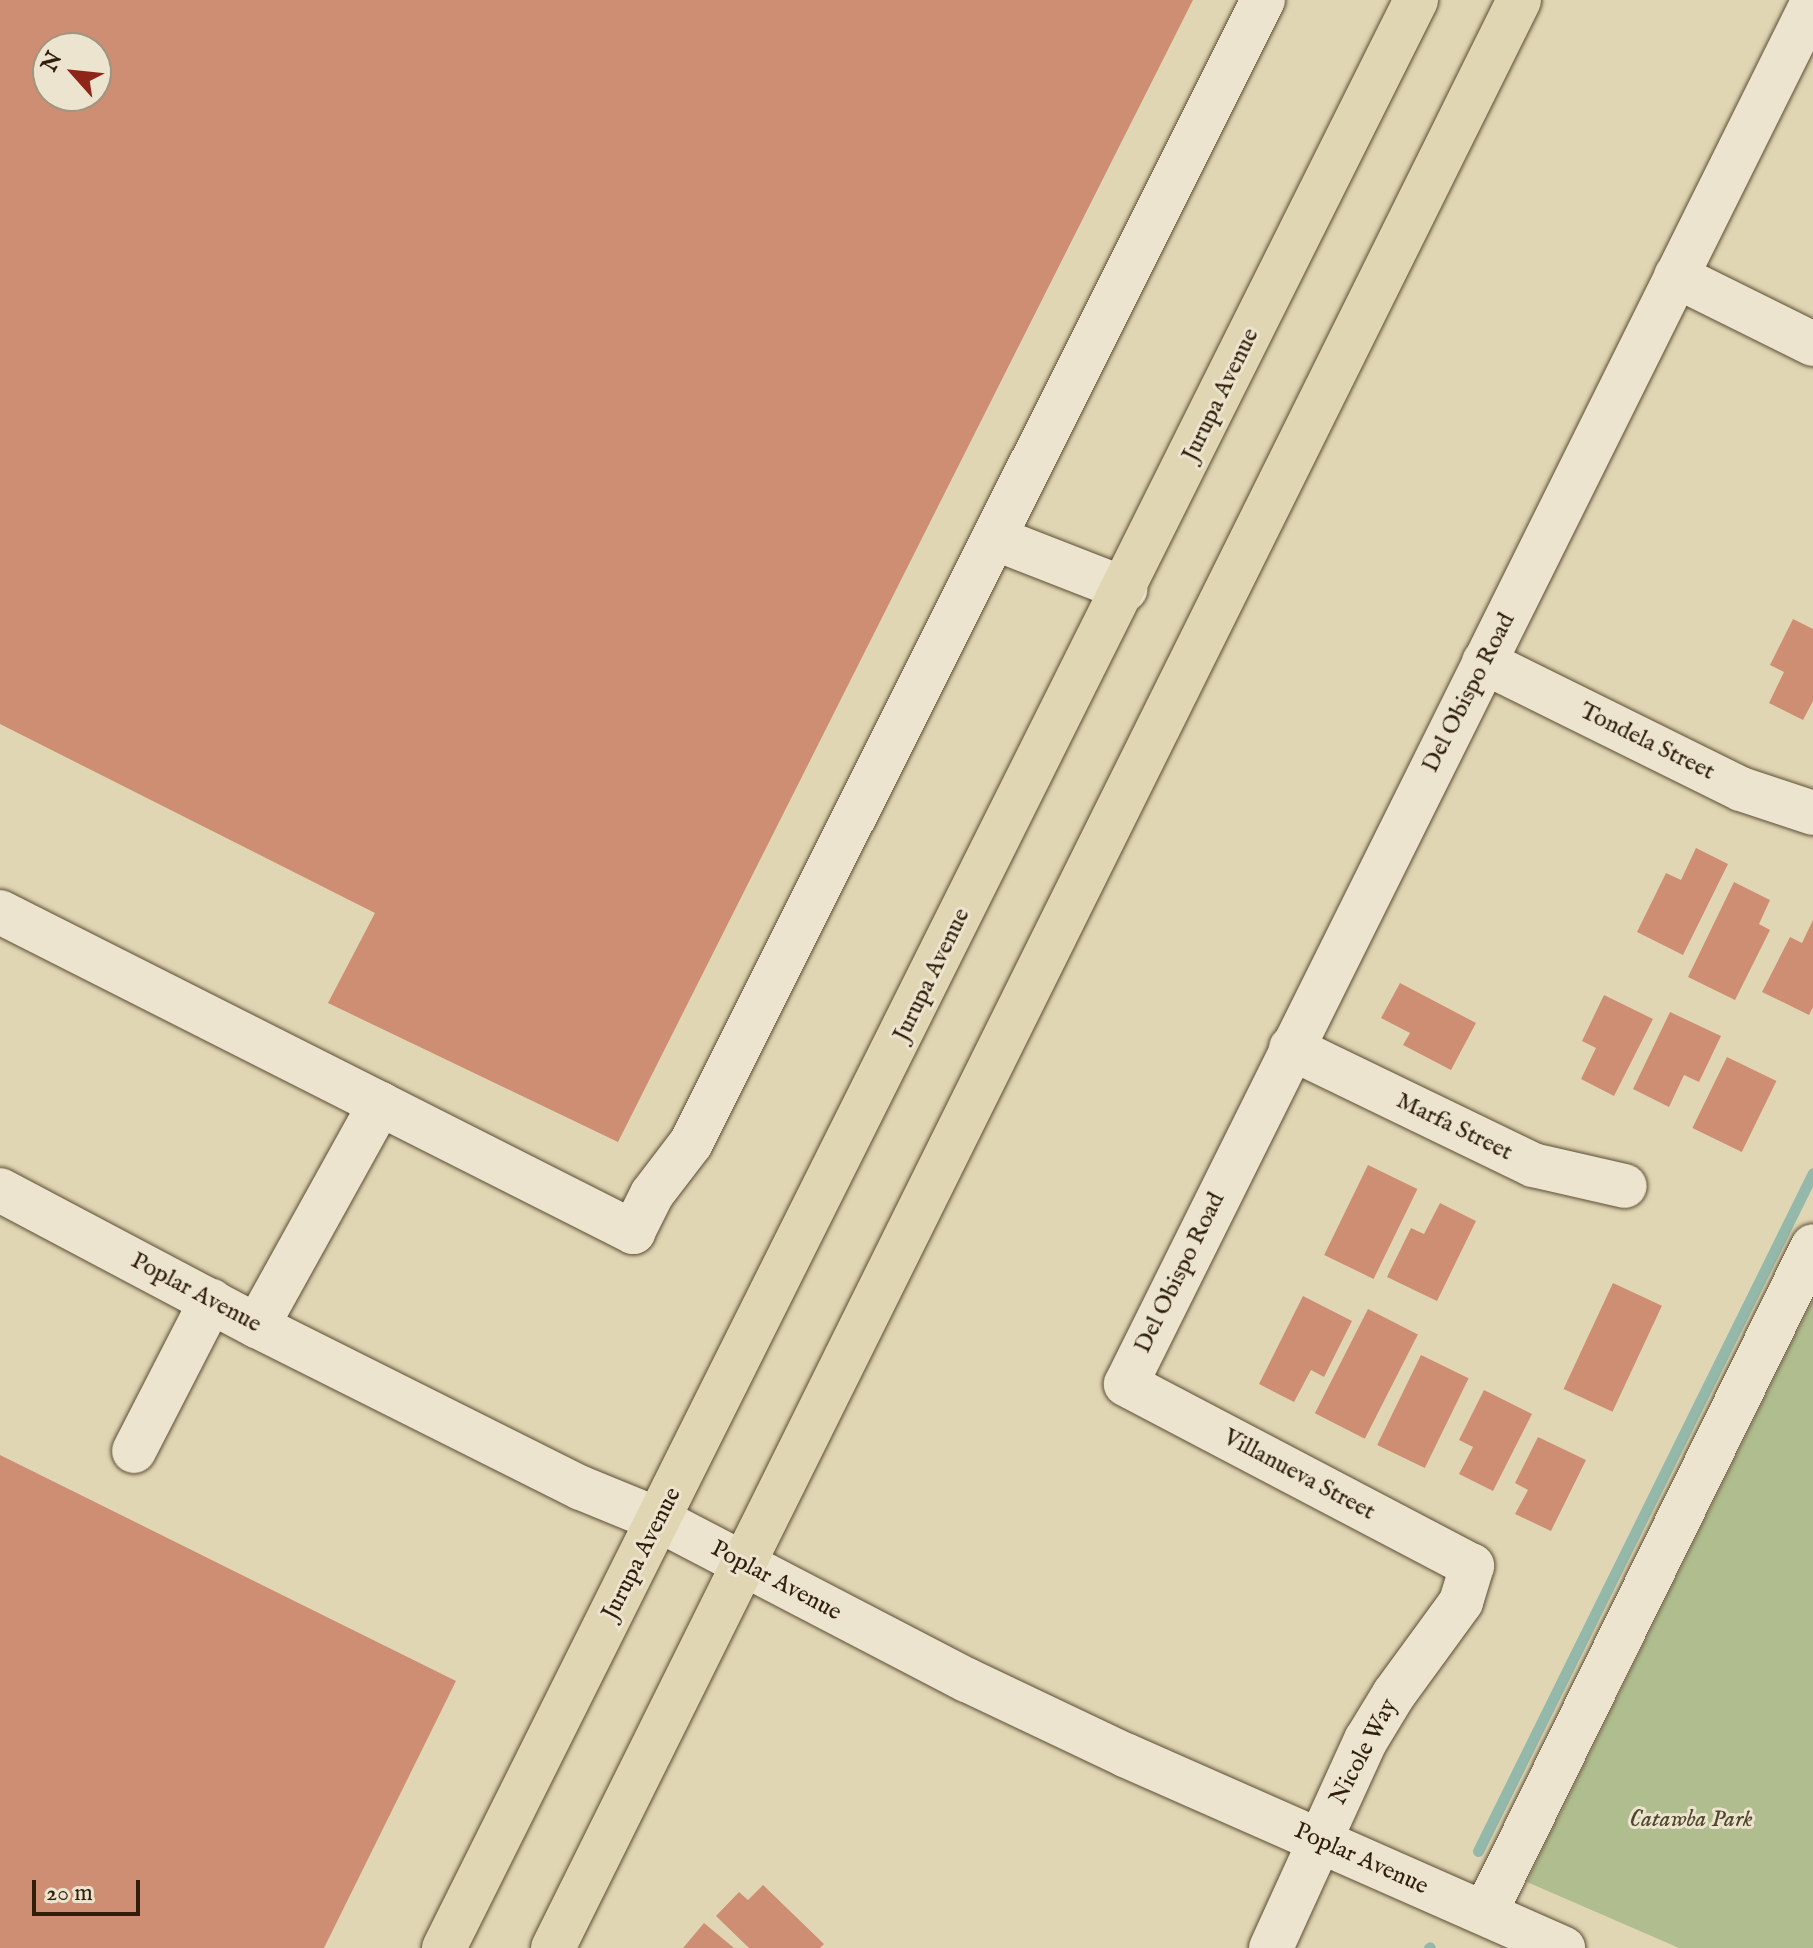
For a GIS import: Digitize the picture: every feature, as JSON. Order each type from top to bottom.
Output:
[{"type":"main road","name":"Jurupa Avenue","points":[[444,1948],[1125,589],[1416,0]]},
{"type":"main road","points":[[553,1948],[1519,0]]},
{"type":"street","points":[[0,912],[633,1232],[652,1194],[691,1143],[1263,0]]},
{"type":"street","name":"Del Obispo Road","points":[[1126,1384],[1813,2]]},
{"type":"street","points":[[1676,276],[1813,344]]},
{"type":"street","points":[[994,538],[1125,589]]},
{"type":"street","name":"Tondela Street","points":[[1484,662],[1741,789],[1813,813]]},
{"type":"street","name":"Marfa Street","points":[[1291,1048],[1533,1165],[1625,1186]]},
{"type":"street","points":[[257,1326],[380,1104]]},
{"type":"street","name":"Poplar Avenue","points":[[0,1190],[257,1326],[581,1488],[659,1520],[967,1680],[1319,1841],[1563,1948]]},
{"type":"street","points":[[1477,1910],[1813,1246]]},
{"type":"street","points":[[134,1451],[211,1301]]},
{"type":"street","name":"Villanueva Street","points":[[1126,1384],[1472,1566]]},
{"type":"street","name":"Nicole Way","points":[[1271,1948],[1366,1740],[1461,1602],[1472,1566]]},
{"type":"green space","name":"Catawba Park","points":[[1813,1300],[1813,1948],[1679,1948],[1527,1882]]},
{"type":"building","points":[[0,0],[1193,0],[618,1142],[328,1003],[375,913],[0,724]]},
{"type":"building","points":[[1793,619],[1813,629],[1813,701],[1803,720],[1769,703],[1784,672],[1770,665]]},
{"type":"building","points":[[1696,848],[1728,864],[1683,955],[1637,932],[1666,873],[1681,880]]},
{"type":"building","points":[[1734,882],[1770,900],[1759,924],[1770,930],[1735,1000],[1688,977]]},
{"type":"building","points":[[1813,920],[1813,1007],[1809,1015],[1762,992],[1790,937],[1802,943]]},
{"type":"building","points":[[1400,983],[1476,1023],[1451,1070],[1403,1045],[1410,1033],[1381,1018]]},
{"type":"building","points":[[1604,995],[1653,1019],[1614,1096],[1581,1079],[1596,1048],[1582,1041]]},
{"type":"building","points":[[1670,1012],[1721,1036],[1699,1082],[1684,1075],[1669,1107],[1633,1089]]},
{"type":"building","points":[[1727,1057],[1776,1081],[1742,1152],[1692,1128]]},
{"type":"building","points":[[1368,1165],[1417,1189],[1374,1279],[1324,1255]]},
{"type":"building","points":[[1440,1203],[1476,1221],[1437,1301],[1387,1277],[1411,1228],[1424,1234]]},
{"type":"building","points":[[1613,1283],[1662,1306],[1612,1412],[1564,1389]]},
{"type":"building","points":[[1303,1296],[1352,1321],[1324,1377],[1311,1370],[1294,1402],[1259,1384]]},
{"type":"building","points":[[1368,1309],[1418,1334],[1365,1439],[1315,1413]]},
{"type":"building","points":[[1421,1355],[1469,1378],[1425,1468],[1377,1445]]},
{"type":"building","points":[[1484,1390],[1532,1414],[1493,1491],[1459,1474],[1473,1447],[1459,1440]]},
{"type":"building","points":[[1538,1437],[1586,1460],[1551,1531],[1515,1514],[1528,1490],[1515,1483]]},
{"type":"building","points":[[0,1455],[456,1681],[324,1948],[0,1948]]},
{"type":"building","points":[[763,1885],[824,1944],[820,1948],[749,1948],[716,1916],[739,1892],[748,1900]]},
{"type":"building","points":[[704,1923],[734,1948],[683,1948]]},
{"type":"waterway","points":[[1478,1851],[1813,1173]]}]
